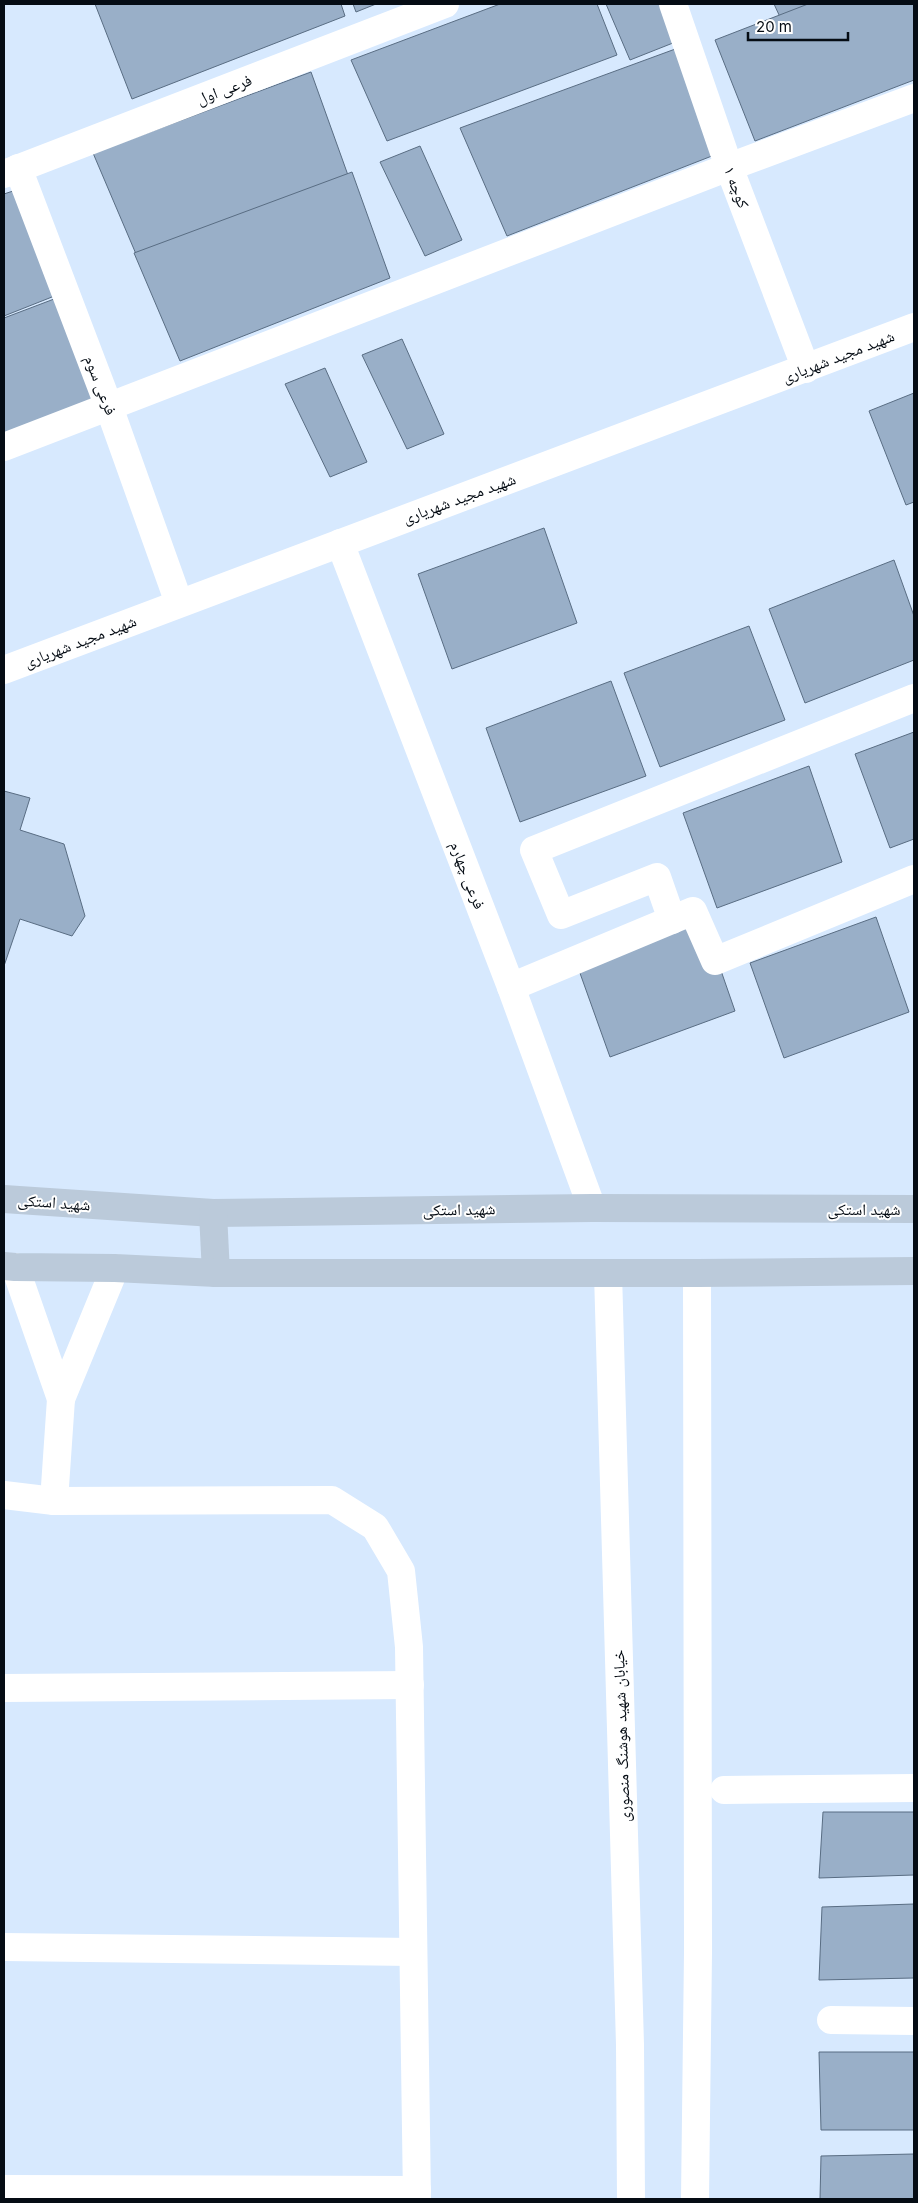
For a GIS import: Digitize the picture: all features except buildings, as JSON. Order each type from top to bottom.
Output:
[{"type":"main road","name":"شهید استکی","points":[[4,1199],[213,1213],[592,1208],[914,1209]]},
{"type":"main road","points":[[213,1213],[216,1273]]},
{"type":"main road","points":[[9,1266],[115,1268],[216,1273],[697,1274],[914,1271]]},
{"type":"street","name":"فرعی اول","points":[[11,171],[445,4]]},
{"type":"street","name":"کوچه ۱","points":[[673,4],[729,167],[806,369]]},
{"type":"street","points":[[4,447],[729,167],[914,98]]},
{"type":"street","name":"فرعی سوم","points":[[11,171],[109,407],[179,603]]},
{"type":"street","name":"شهید مجید شهریاری","points":[[4,670],[914,327]]},
{"type":"street","name":"فرعی چهارم","points":[[340,543],[511,987],[592,1208]]},
{"type":"street","points":[[672,920],[657,877],[561,915],[534,850],[914,698]]},
{"type":"street","points":[[511,987],[693,912],[715,961],[914,879]]},
{"type":"street","points":[[9,1266],[61,1399]]},
{"type":"street","points":[[54,1501],[61,1399],[115,1268]]},
{"type":"street","name":"خیابان شهید هوشنگ منصوری","points":[[608,1273],[630,2045],[631,2199]]},
{"type":"street","points":[[695,2199],[698,1952],[697,1274]]},
{"type":"street","points":[[4,1495],[54,1501],[332,1500],[375,1527],[401,1571],[409,1647],[417,2195],[4,2189]]},
{"type":"street","points":[[4,1688],[410,1686]]},
{"type":"street","points":[[724,1790],[914,1788]]},
{"type":"street","points":[[4,1947],[413,1952]]},
{"type":"street","points":[[831,2020],[914,2021]]}]
